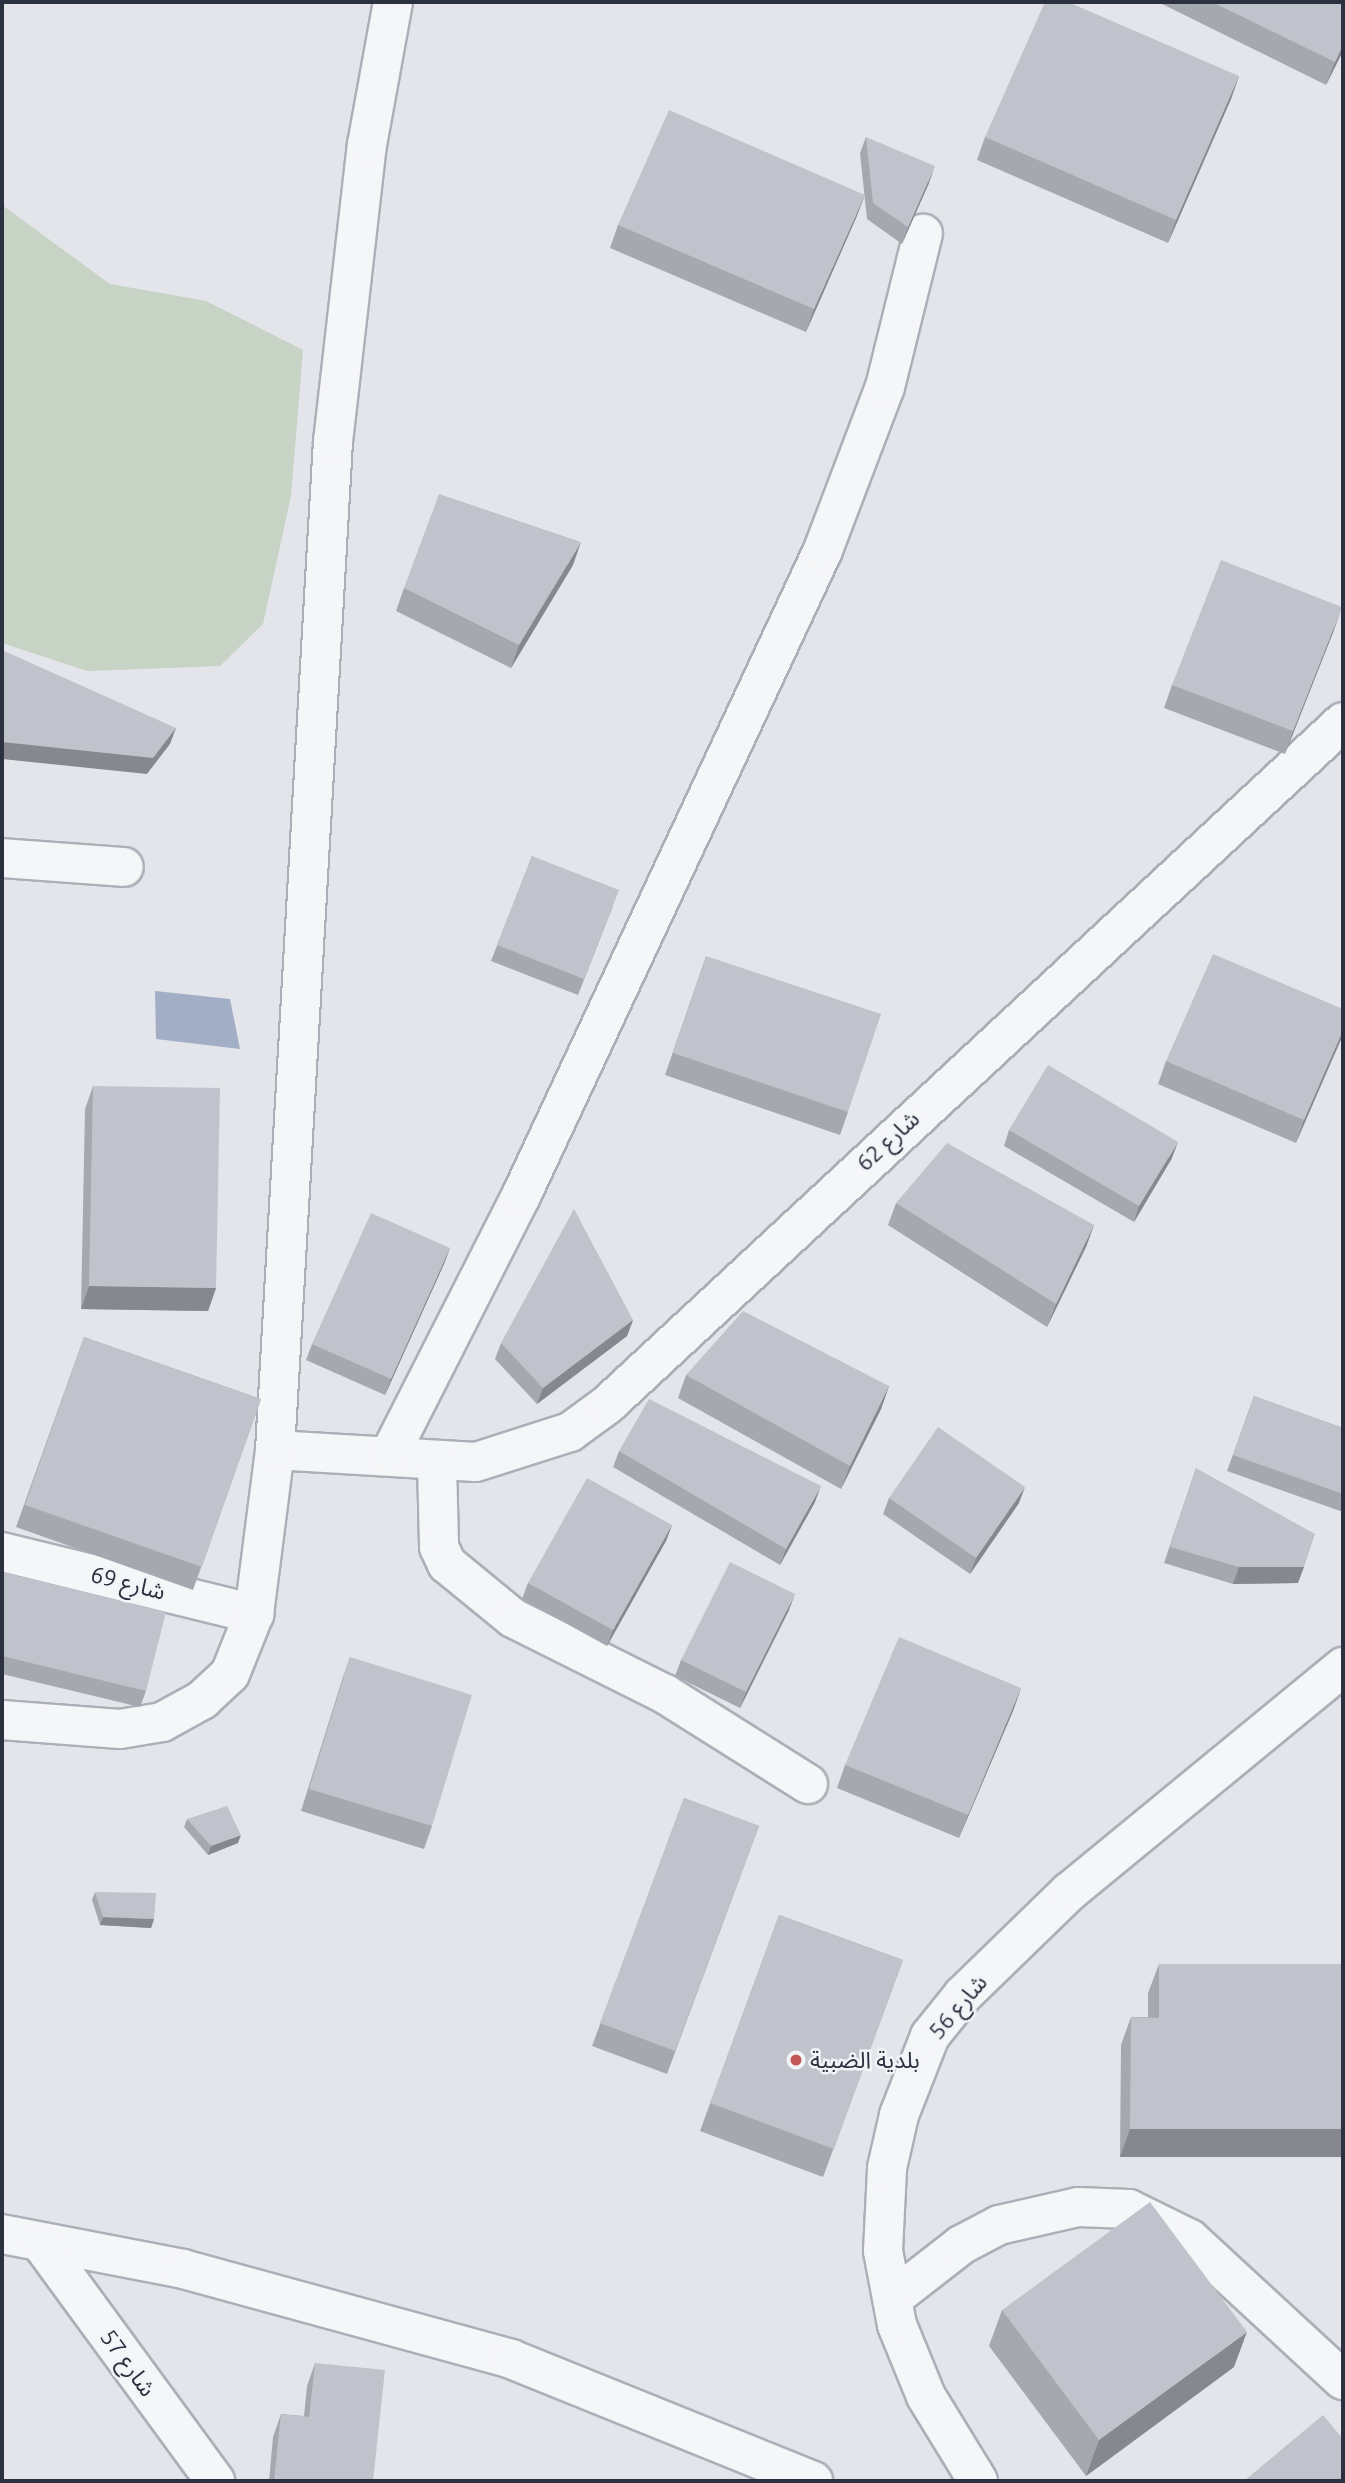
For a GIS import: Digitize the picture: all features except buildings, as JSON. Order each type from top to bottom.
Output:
[{"type":"street","points":[[2,1720],[120,1728],[162,1722],[202,1700],[230,1674],[254,1614],[275,1450],[334,442],[367,145],[393,2]]},
{"type":"street","points":[[390,1454],[521,1196],[823,550],[885,387],[922,234]]},
{"type":"street","name":"شارع 62","points":[[275,1450],[390,1454],[437,1463],[515,1455],[570,1432],[607,1405],[1343,722]]},
{"type":"street","points":[[2,858],[124,867]]},
{"type":"street","points":[[437,1463],[439,1547],[447,1564],[513,1618],[665,1694],[808,1784]]},
{"type":"street","name":"شارع 69","points":[[2,1552],[254,1614]]},
{"type":"street","name":"شارع 56","points":[[978,2481],[926,2396],[893,2298],[883,2251],[887,2168],[898,2115],[930,2036],[963,1995],[1069,1892],[1343,1667]]},
{"type":"street","points":[[893,2298],[961,2245],[999,2225],[1078,2207],[1129,2209],[1190,2239],[1343,2380]]},
{"type":"street","points":[[2,2234],[41,2244],[183,2269],[511,2359],[813,2481]]},
{"type":"street","name":"شارع 57","points":[[41,2244],[215,2481]]},
{"type":"green space","points":[[2,205],[110,284],[206,301],[303,350],[291,496],[263,624],[220,666],[87,671],[2,643]]},
{"type":"water","points":[[155,991],[230,999],[240,1049],[156,1039]]},
{"type":"place","name":"بلدية الضبية","points":[[796,2060]]}]
